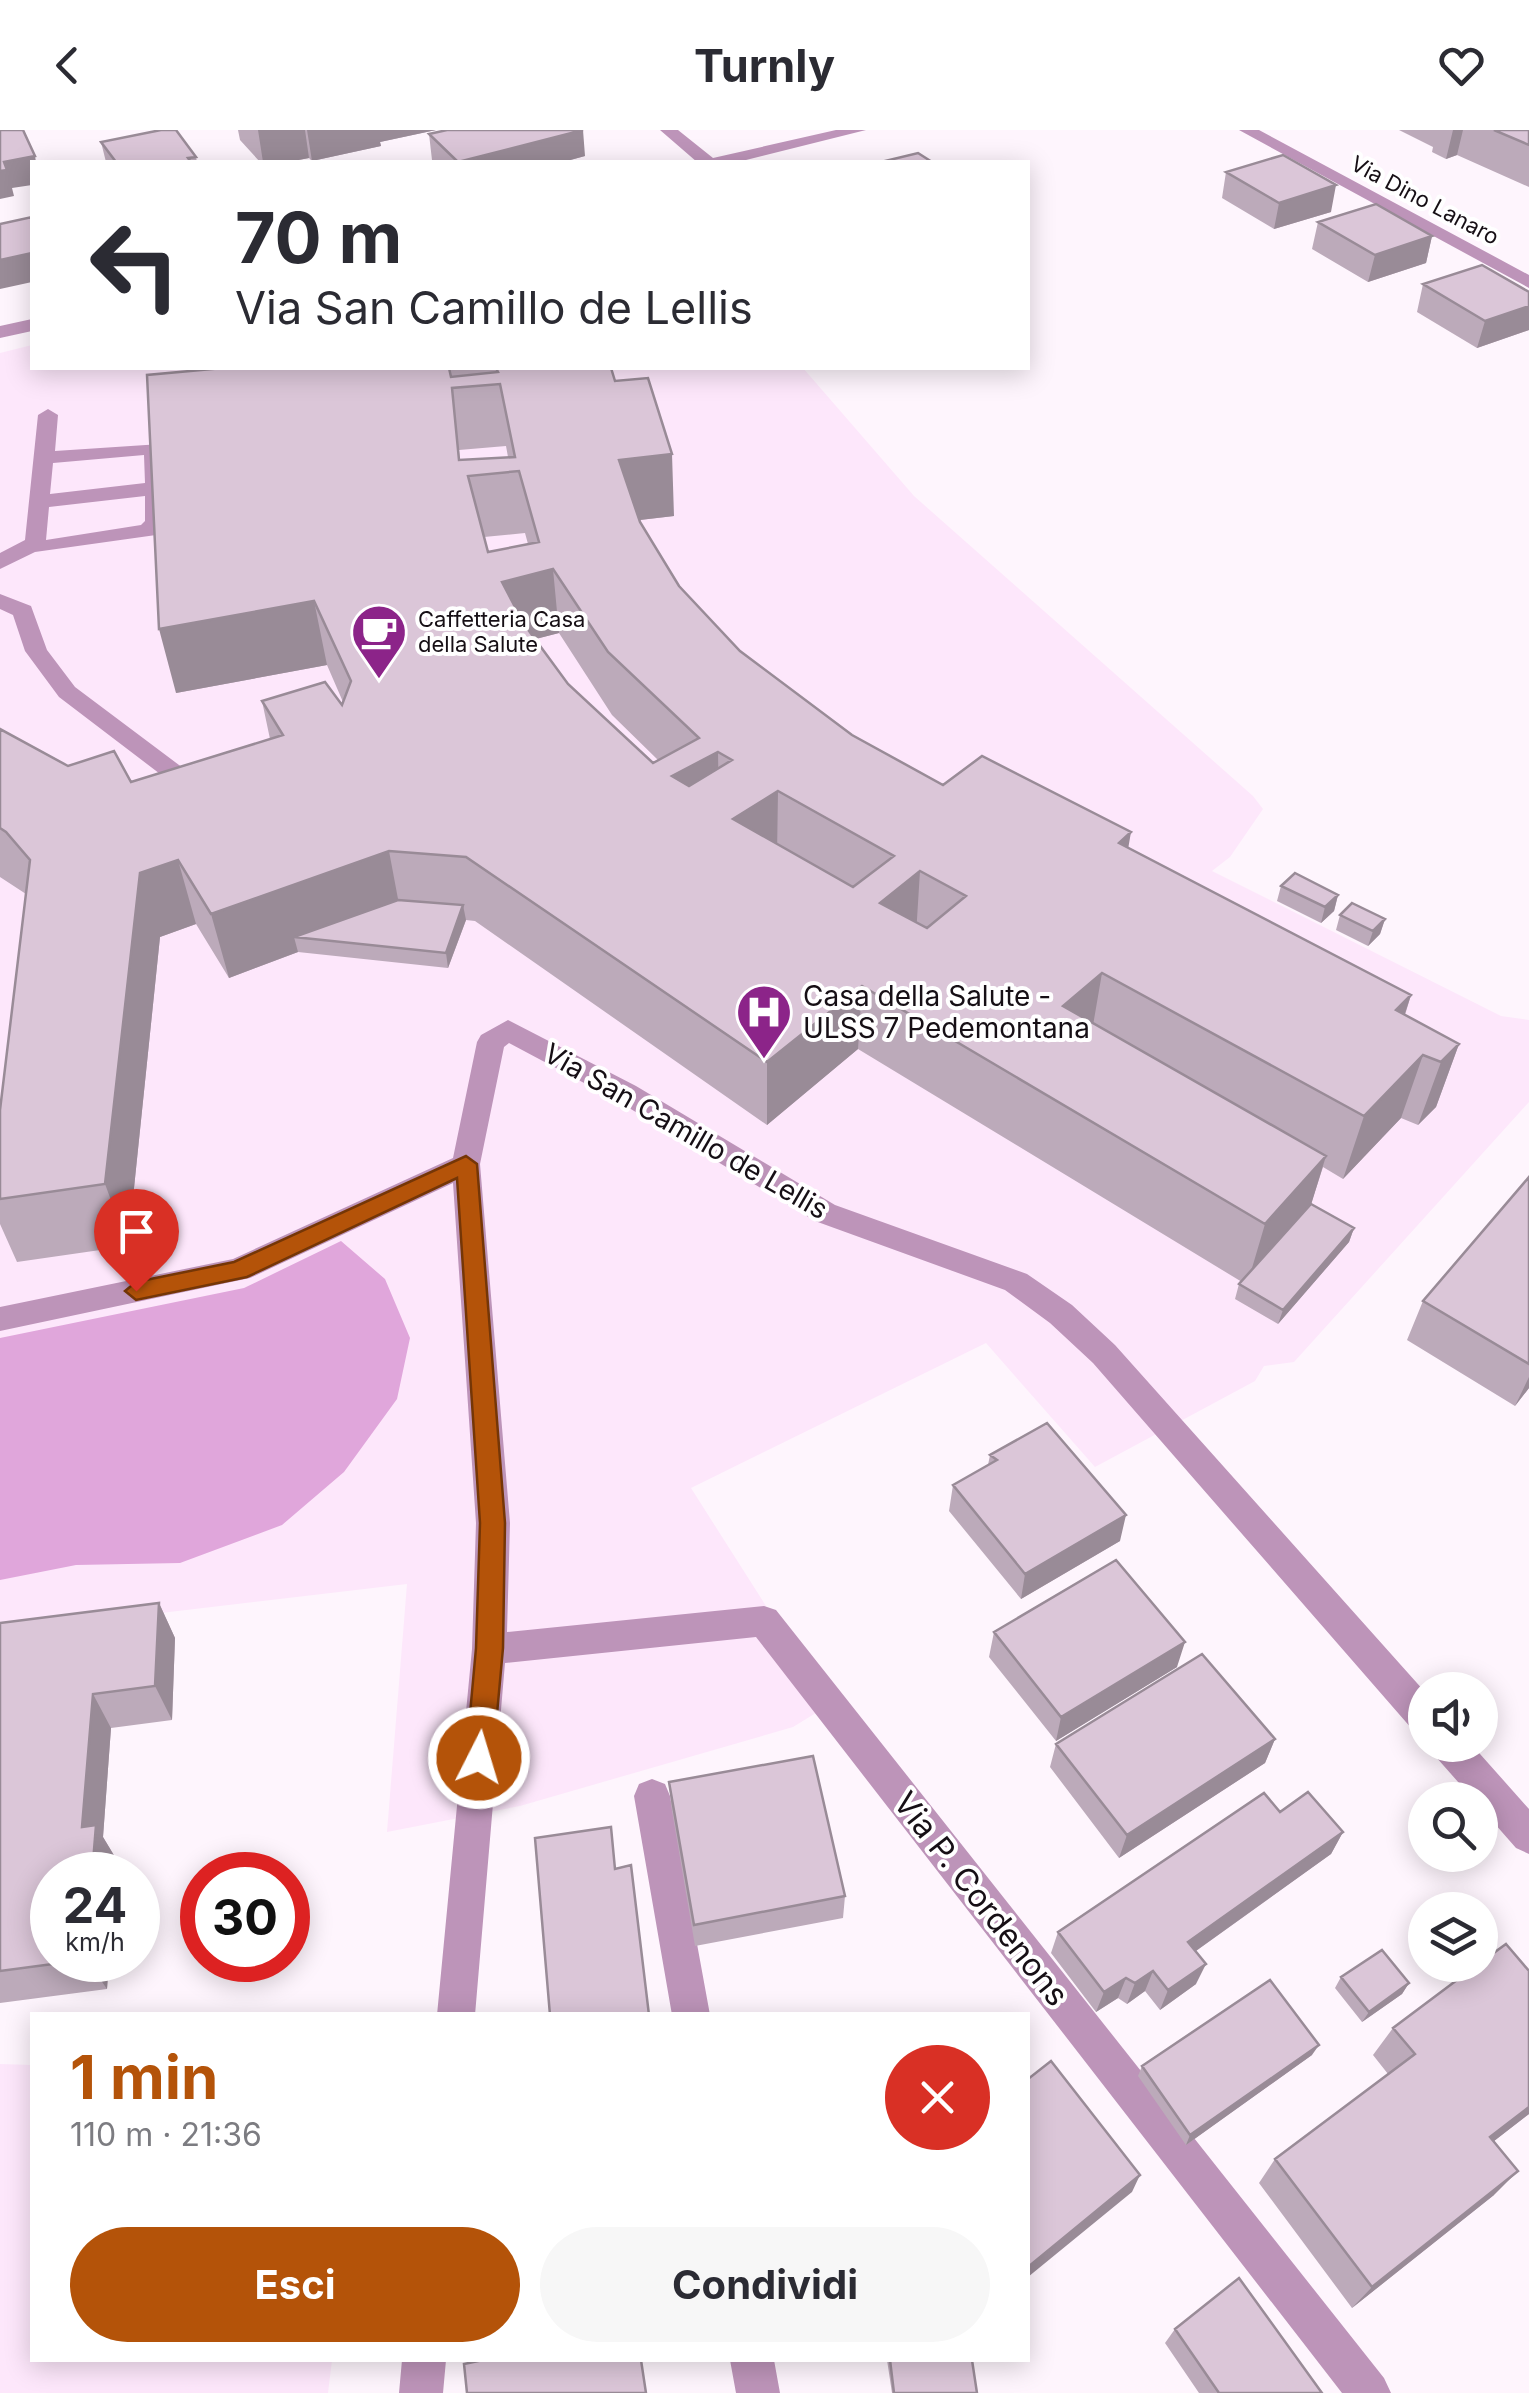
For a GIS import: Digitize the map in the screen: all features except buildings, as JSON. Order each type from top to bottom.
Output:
[{"type":"street","points":[[668,130],[705,160]]},
{"type":"street","points":[[727,160],[858,130]]},
{"type":"street","name":"Via Dino Lanaro","points":[[1247,130],[1529,282]]},
{"type":"street","points":[[0,332],[30,325]]},
{"type":"street","points":[[44,458],[154,448],[156,522],[148,530],[24,551],[40,502],[44,458],[48,415]]},
{"type":"street","points":[[40,502],[156,488]]},
{"type":"street","points":[[0,600],[23,611],[36,651],[67,692],[177,775],[222,778],[239,771]]},
{"type":"street","name":"Via San Camillo de Lellis","points":[[466,1164],[492,1042],[508,1030],[626,1093],[825,1213],[1016,1282],[1061,1314],[1104,1354],[1408,1699]]},
{"type":"street","points":[[0,1319],[239,1270],[466,1164],[493,1523],[490,1648],[456,2012]]},
{"type":"street","name":"Via P. Cordenons","points":[[490,1648],[764,1622],[1368,2393]]},
{"type":"street","points":[[1463,1762],[1529,1836]]},
{"type":"street","points":[[652,1796],[690,2012]]},
{"type":"street","points":[[421,2393],[424,2362]]},
{"type":"street","points":[[752,2362],[758,2393]]},
{"type":"shaded area","name":"Casa della Salute - ULSS 7 Pedemontana","points":[[30,346],[30,370],[805,370],[914,496],[1253,796],[1263,809],[1230,857],[1212,871],[1501,1016],[1529,1020],[1529,1102],[1294,1362],[1264,1366],[1255,1381],[1095,1467],[986,1343],[691,1488],[829,1705],[793,1727],[520,1806],[387,1832],[407,1584],[0,1632],[0,353]]},
{"type":"shaded area","points":[[341,1241],[385,1279],[410,1338],[397,1399],[344,1472],[282,1525],[180,1563],[76,1565],[0,1580],[0,1338],[244,1288]]},
{"type":"shaded area","points":[[0,2064],[30,2065],[30,2362],[332,2362],[328,2393],[0,2393]]},
{"type":"place","name":"Caffetteria Casa della Salute","points":[[379,681]]},
{"type":"place","name":"Casa della Salute - ULSS 7 Pedemontana","points":[[764,1061]]},
{"type":"route","points":[[136,1291],[239,1270],[466,1164],[493,1523],[490,1648],[479,1758]]}]
